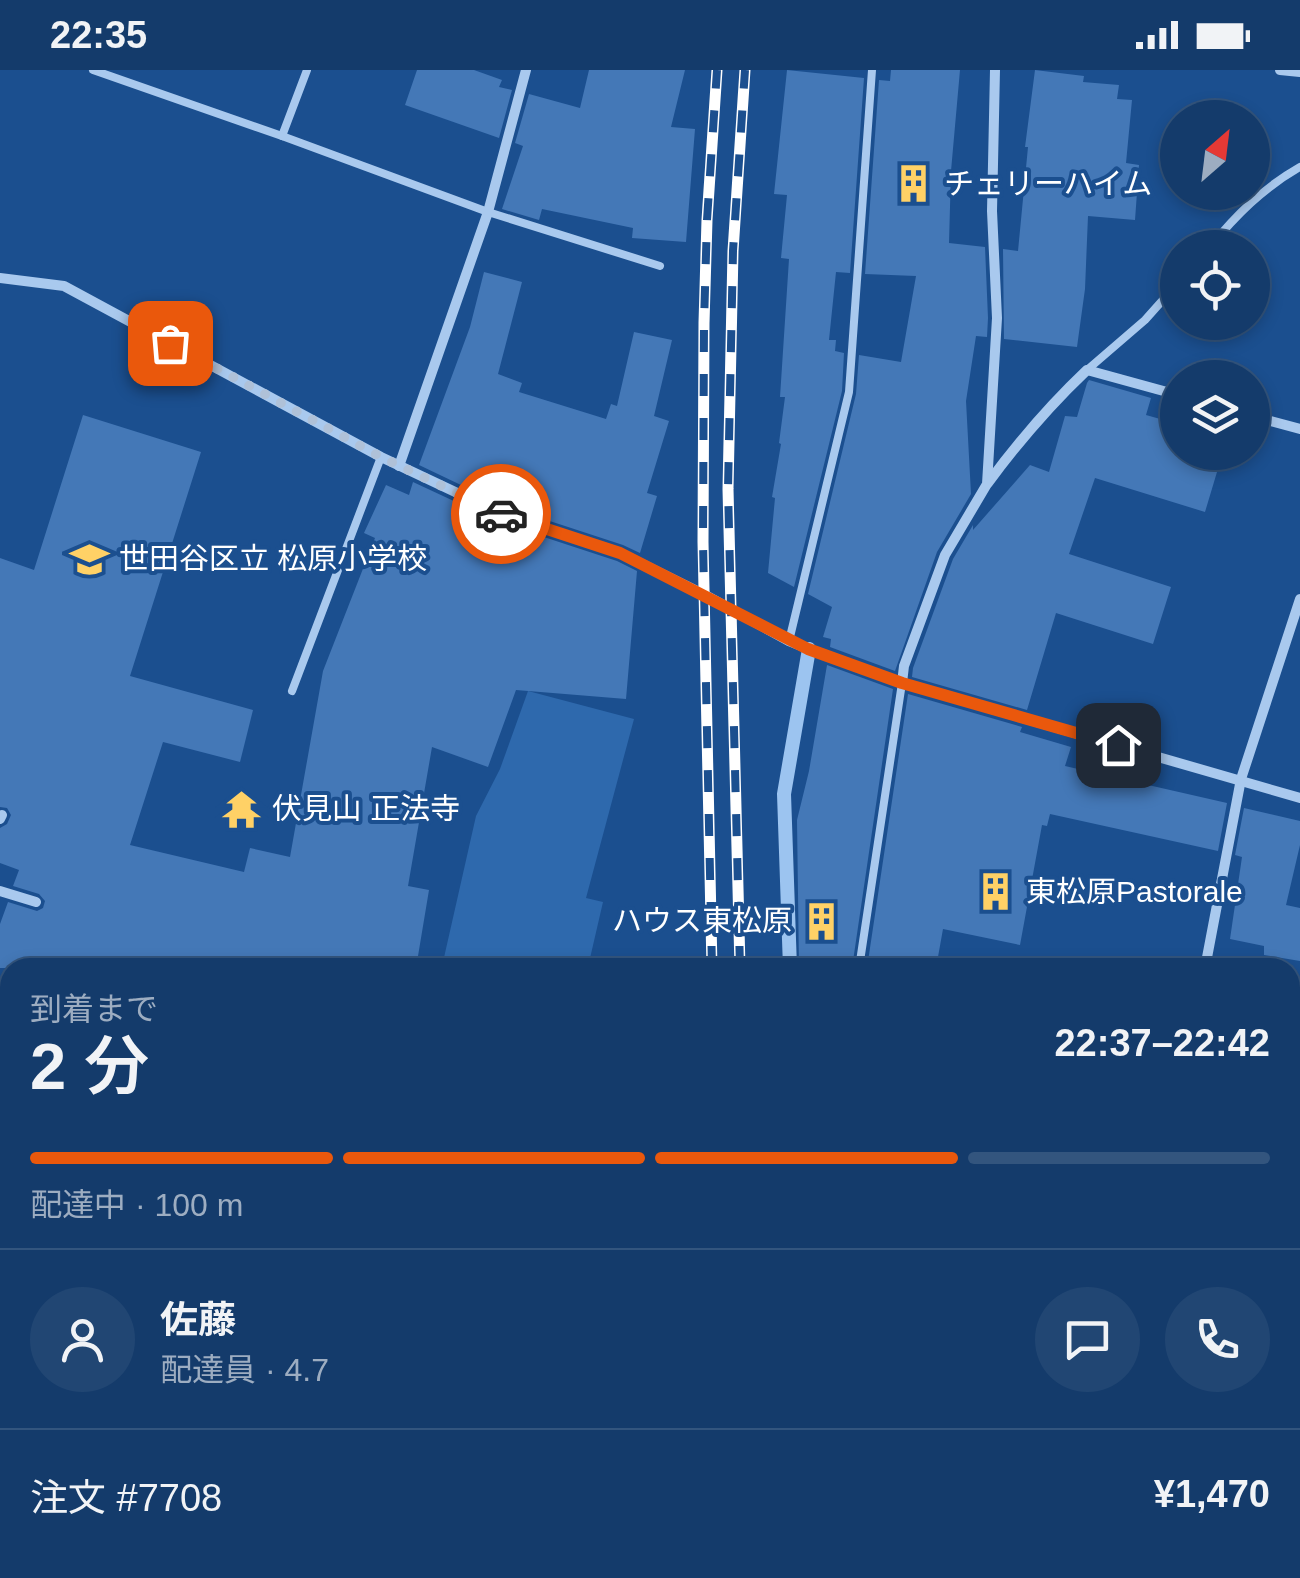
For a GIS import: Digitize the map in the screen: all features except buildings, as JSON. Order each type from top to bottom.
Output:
[{"type":"street","points":[[399,466],[488,212],[526,70]]},
{"type":"street","points":[[988,484],[997,318],[992,211],[995,70]]},
{"type":"street","points":[[1280,70],[1300,72]]},
{"type":"street","points":[[0,278],[64,286],[399,466],[504,514],[620,553],[789,641],[902,683],[1300,798]]},
{"type":"street","points":[[902,683],[904,666],[945,555],[988,484],[1051,403],[1087,370],[1160,391]]},
{"type":"street","points":[[1270,421],[1300,430]]},
{"type":"street","points":[[1207,958],[1240,780],[1300,599]]},
{"type":"street","points":[[0,891],[36,902]]},
{"type":"lane","points":[[92,70],[488,212],[660,266]]},
{"type":"lane","points":[[282,136],[307,70]]},
{"type":"lane","points":[[789,641],[849,392],[872,70]]},
{"type":"lane","points":[[1224,230],[1275,181],[1300,166]]},
{"type":"lane","points":[[1087,370],[1160,303]]},
{"type":"lane","points":[[292,691],[381,457]]},
{"type":"lane","points":[[861,958],[902,683]]},
{"type":"shaded area","points":[[528,691],[634,719],[586,898],[603,902],[590,958],[444,958],[476,816],[500,769]]},
{"type":"waterway","points":[[790,958],[784,794],[809,649]]},
{"type":"railway","points":[[712,958],[703,542],[704,323],[717,70]]},
{"type":"railway","points":[[740,958],[728,489],[733,251],[745,70]]},
{"type":"way so far","points":[[170,343],[381,457],[501,514]]},
{"type":"place","name":"チェリーハイム","points":[[914,184]]},
{"type":"place","name":"世田谷区立 松原小学校","points":[[89,559]]},
{"type":"place","name":"伏見山 正法寺","points":[[242,809]]},
{"type":"place","name":"東松原Pastorale","points":[[996,892]]},
{"type":"place","name":"ハウス東松原","points":[[822,921]]},
{"type":"route","points":[[501,514],[620,553],[808,649],[902,683],[1118,745]]}]
